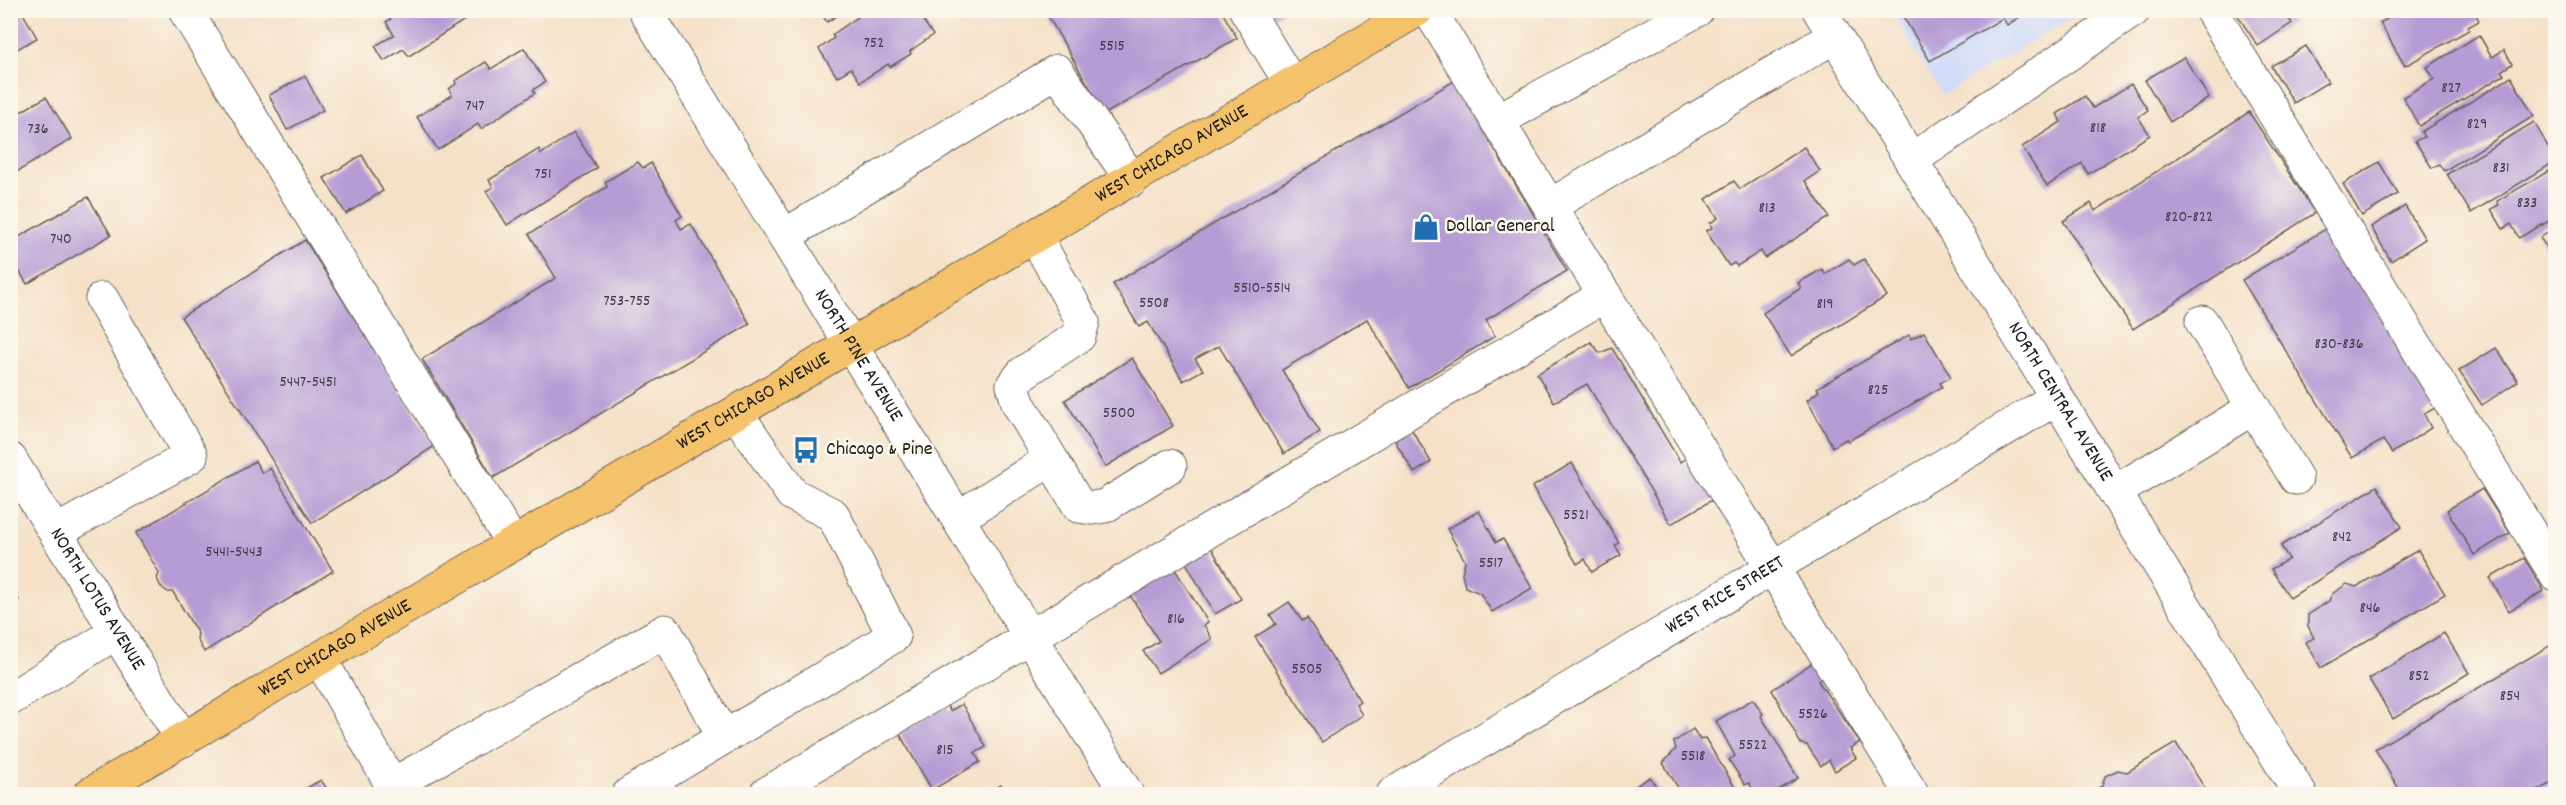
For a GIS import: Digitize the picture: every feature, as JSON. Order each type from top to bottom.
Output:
[{"type":"main road","name":"WEST CHICAGO AVENUE","points":[[90,795],[1417,10]]},
{"type":"street","points":[[185,10],[513,544]]},
{"type":"street","name":"NORTH PINE AVENUE","points":[[645,10],[1127,795]]},
{"type":"street","points":[[1246,10],[1292,85]]},
{"type":"street","points":[[1429,10],[1912,795]]},
{"type":"street","points":[[1497,121],[1697,10]]},
{"type":"street","points":[[1911,160],[2134,10]]},
{"type":"street","points":[[2211,10],[2556,575]]},
{"type":"street","points":[[1550,206],[1827,23]]},
{"type":"street","name":"NORTH CENTRAL AVENUE","points":[[1827,23],[2300,795]]},
{"type":"street","points":[[784,236],[1057,71],[1132,180]]},
{"type":"street","points":[[1035,236],[1083,322],[1079,336],[1023,373],[1013,386],[1018,403],[1079,506],[1092,508],[1105,506],[1170,466]]},
{"type":"street","points":[[766,795],[1605,295]]},
{"type":"street","points":[[56,532],[191,456],[102,299]]},
{"type":"street","points":[[2202,322],[2296,478]]},
{"type":"street","name":"WEST RICE STREET","points":[[1393,795],[2057,398]]},
{"type":"street","points":[[2115,492],[2253,408]]},
{"type":"street","points":[[629,795],[894,636],[833,515],[792,494],[736,413]]},
{"type":"street","name":"NORTH LOTUS AVENUE","points":[[10,459],[183,740]]},
{"type":"street","points":[[957,518],[1051,459]]},
{"type":"street","points":[[320,659],[395,790],[665,631],[724,737]]},
{"type":"street","points":[[10,699],[117,632]]},
{"type":"shaded area","points":[[1891,11],[2083,11],[1942,95]]},
{"type":"building","points":[[10,10],[21,10],[37,38],[10,53]]},
{"type":"building","points":[[385,10],[480,10],[409,56],[403,49],[384,61],[375,46],[394,35],[386,22],[391,19]]},
{"type":"building","points":[[819,10],[846,10],[827,22]]},
{"type":"building","points":[[868,10],[916,10],[933,35],[910,51],[911,54],[890,67],[888,64],[860,82],[851,68],[837,77],[819,49],[834,38],[832,35]]},
{"type":"building","points":[[1049,10],[1221,10],[1237,38],[1105,114],[1049,18],[1052,16]]},
{"type":"building","points":[[1272,10],[1286,10],[1275,17]]},
{"type":"building","points":[[1899,10],[2031,10],[2007,25],[2003,18],[1930,61]]},
{"type":"building","points":[[2239,10],[2283,10],[2292,23],[2258,46],[2236,13]]},
{"type":"building","points":[[2402,10],[2474,10],[2479,21],[2468,27],[2469,30],[2405,66],[2380,23]]},
{"type":"building","points":[[2479,35],[2492,57],[2504,50],[2512,64],[2501,71],[2504,75],[2419,126],[2403,97],[2434,79],[2427,67]]},
{"type":"building","points":[[2306,46],[2328,82],[2294,103],[2271,66]]},
{"type":"building","points":[[524,48],[545,82],[533,90],[535,93],[481,129],[478,124],[438,150],[417,117],[452,95],[449,89],[456,84],[455,81],[486,62],[491,69]]},
{"type":"building","points":[[2184,57],[2209,98],[2170,122],[2145,80]]},
{"type":"building","points":[[305,76],[323,110],[287,130],[269,95]]},
{"type":"building","points":[[2511,77],[2534,116],[2444,171],[2439,164],[2432,168],[2415,141],[2424,137],[2421,132]]},
{"type":"building","points":[[1454,81],[1567,271],[1486,320],[1495,336],[1409,388],[1367,319],[1282,370],[1320,432],[1284,454],[1219,346],[1195,359],[1203,370],[1183,381],[1148,322],[1139,327],[1113,284]]},
{"type":"building","points":[[2131,84],[2148,110],[2138,117],[2150,135],[2088,174],[2082,163],[2047,186],[2022,147],[2061,122],[2057,114],[2085,96],[2093,108]]},
{"type":"building","points":[[46,97],[72,139],[10,176],[10,118]]},
{"type":"building","points":[[2249,112],[2315,213],[2133,329],[2063,221],[2091,203],[2095,211]]},
{"type":"building","points":[[2534,122],[2556,161],[2471,213],[2447,174]]},
{"type":"building","points":[[574,132],[597,168],[507,225],[486,191],[493,187],[489,180],[539,149],[541,154]]},
{"type":"building","points":[[1804,147],[1820,171],[1805,181],[1829,217],[1765,258],[1761,251],[1737,266],[1734,263],[1729,266],[1706,231],[1712,228],[1710,223],[1718,218],[1706,199],[1734,181],[1740,189]]},
{"type":"building","points":[[362,155],[383,191],[346,214],[324,178]]},
{"type":"building","points":[[638,162],[643,168],[651,163],[682,216],[676,220],[681,229],[691,224],[750,324],[493,478],[422,359],[556,278],[529,234],[607,187],[605,182]]},
{"type":"building","points":[[2379,162],[2398,194],[2362,216],[2343,184]]},
{"type":"building","points":[[2556,167],[2556,217],[2519,238],[2511,224],[2503,229],[2491,209],[2499,205],[2497,201]]},
{"type":"building","points":[[88,197],[111,235],[27,284],[10,256],[10,242]]},
{"type":"building","points":[[2405,206],[2425,239],[2391,261],[2371,227]]},
{"type":"building","points":[[2556,227],[2556,261],[2540,238]]},
{"type":"building","points":[[2327,228],[2437,407],[2424,414],[2431,428],[2392,453],[2383,440],[2352,458],[2242,280]]},
{"type":"building","points":[[305,240],[435,446],[312,523],[181,317]]},
{"type":"building","points":[[1849,259],[1854,265],[1864,259],[1887,296],[1791,356],[1763,313],[1801,288],[1798,283],[1822,269],[1825,274]]},
{"type":"building","points":[[1924,332],[1951,377],[1940,383],[1942,387],[1848,441],[1846,439],[1833,447],[1807,400],[1819,391],[1817,388],[1909,335],[1911,339]]},
{"type":"building","points":[[1591,342],[1600,353],[1612,348],[1680,462],[1694,454],[1719,496],[1671,524],[1587,384],[1554,402],[1537,374]]},
{"type":"building","points":[[2496,348],[2518,381],[2482,405],[2459,371]]},
{"type":"building","points":[[1132,358],[1173,426],[1105,467],[1065,400]]},
{"type":"building","points":[[1412,430],[1431,462],[1414,473],[1395,441]]},
{"type":"building","points":[[255,461],[262,473],[270,468],[333,571],[204,652],[197,639],[198,634],[173,592],[168,592],[161,587],[157,579],[159,573],[136,533]]},
{"type":"building","points":[[1572,463],[1619,543],[1615,545],[1621,555],[1592,572],[1585,559],[1577,564],[1532,487]]},
{"type":"building","points":[[2377,486],[2402,527],[2290,598],[2271,569],[2289,559],[2281,546]]},
{"type":"building","points":[[2482,489],[2510,533],[2474,555],[2447,510]]},
{"type":"building","points":[[1479,511],[1496,542],[1503,539],[1532,588],[1492,612],[1480,593],[1465,587],[1462,573],[1465,561],[1447,529]]},
{"type":"building","points":[[2556,527],[2556,540],[2550,530]]},
{"type":"building","points":[[1211,547],[1241,599],[1215,614],[1185,561]]},
{"type":"building","points":[[2418,550],[2445,594],[2321,668],[2306,642],[2314,638],[2308,626],[2308,615],[2329,601],[2332,594],[2347,584],[2356,587]]},
{"type":"building","points":[[2524,558],[2544,591],[2509,611],[2490,578]]},
{"type":"building","points":[[1174,568],[1208,622],[1204,625],[1212,639],[1158,673],[1143,651],[1159,641],[1130,595]]},
{"type":"building","points":[[10,585],[19,600],[10,605]]},
{"type":"building","points":[[1289,602],[1302,621],[1307,618],[1360,701],[1356,704],[1362,715],[1322,742],[1255,637],[1276,624],[1270,615]]},
{"type":"building","points":[[2444,633],[2469,673],[2393,719],[2369,679]]},
{"type":"building","points":[[2556,642],[2556,781],[2532,794],[2402,794],[2375,749]]},
{"type":"building","points":[[1812,663],[1822,677],[1818,681],[1860,742],[1850,748],[1856,758],[1835,771],[1829,760],[1821,766],[1807,745],[1801,744],[1772,690]]},
{"type":"building","points":[[1753,699],[1798,778],[1772,794],[1756,794],[1749,783],[1745,785],[1729,760],[1735,756],[1716,721]]},
{"type":"building","points":[[962,704],[986,747],[975,753],[980,762],[932,790],[899,733],[947,705],[950,711]]},
{"type":"building","points":[[1693,729],[1700,740],[1705,738],[1739,794],[1682,794],[1663,763],[1676,749],[1674,742]]},
{"type":"building","points":[[2176,743],[2206,790],[2199,794],[2089,794],[2102,786],[2105,776],[2118,770],[2127,772]]},
{"type":"building","points":[[1650,777],[1661,794],[1623,794]]},
{"type":"building","points":[[321,780],[330,794],[296,794]]},
{"type":"building","points":[[1001,785],[1007,794],[986,794]]},
{"type":"place","name":"Dollar General","points":[[1426,227]]},
{"type":"place","name":"Chicago & Pine","points":[[806,450]]}]
